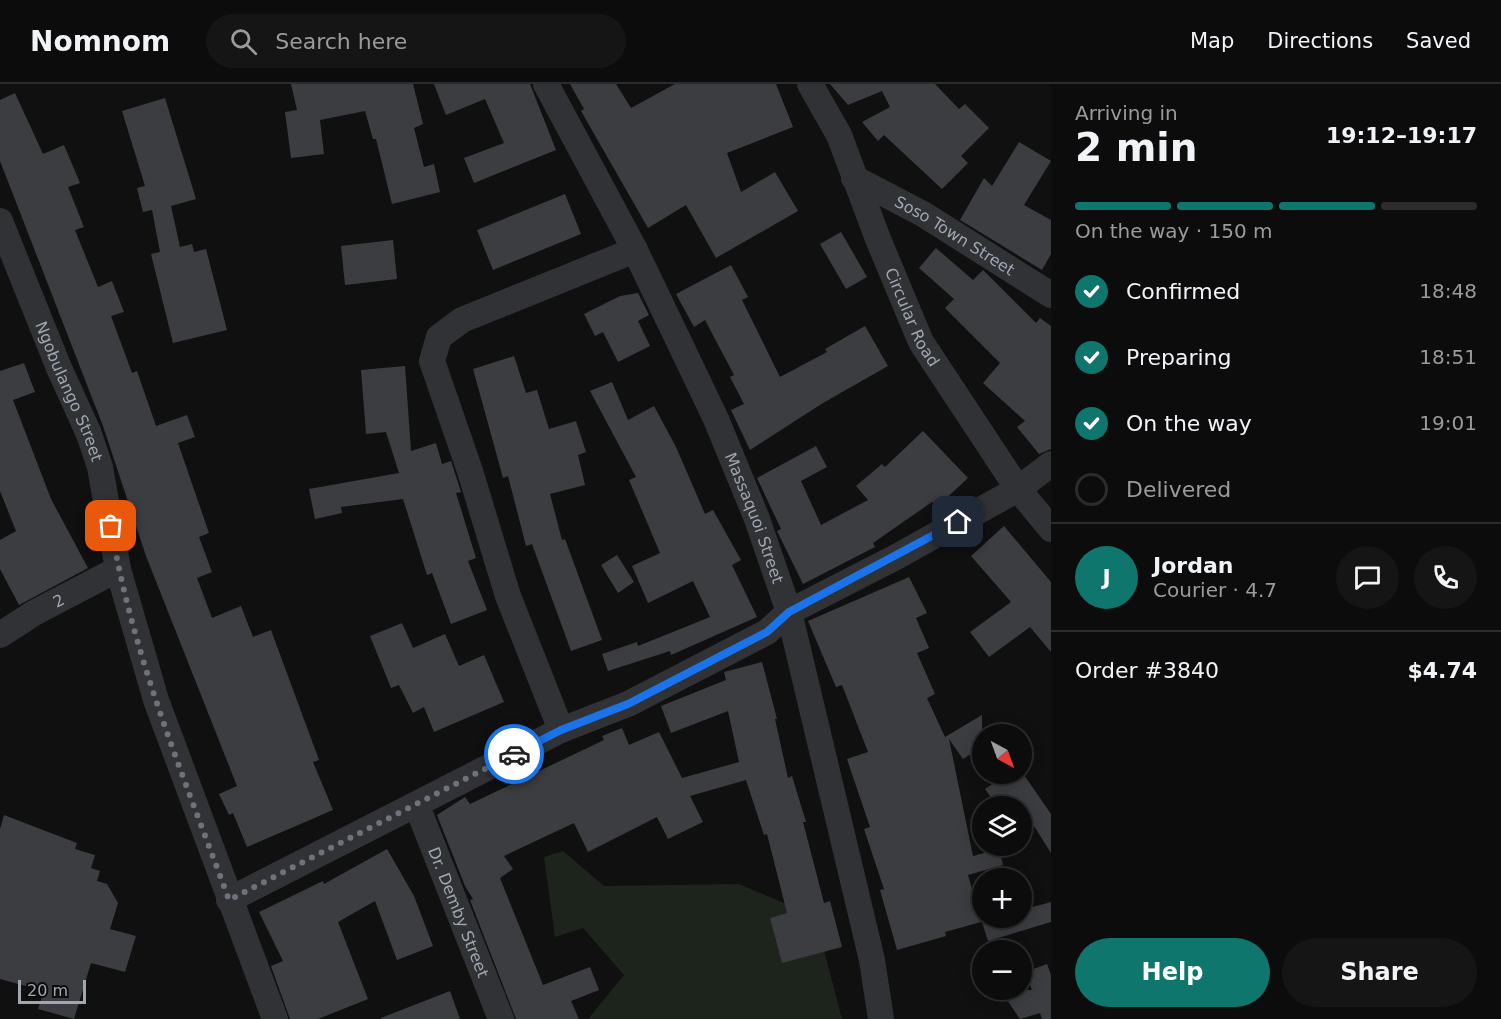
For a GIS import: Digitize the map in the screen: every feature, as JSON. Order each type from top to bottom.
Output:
[{"type":"street","name":"Massaquoi Street","points":[[546,84],[635,250],[716,420],[757,519],[789,612],[872,960],[881,1019]]},
{"type":"street","name":"Circular Road","points":[[810,84],[840,135],[854,178],[921,342],[1018,489],[1051,529]]},
{"type":"street","name":"Soso Town Street","points":[[854,178],[923,214],[1051,295]]},
{"type":"street","name":"Ngobulango Street","points":[[0,221],[59,368],[89,434],[100,467],[118,569],[156,700],[275,1019]]},
{"type":"street","points":[[561,730],[508,596],[470,471],[432,361],[439,337],[462,320],[635,250]]},
{"type":"street","points":[[229,900],[417,806],[561,730],[628,704],[767,632],[789,612],[898,556],[1018,489],[1051,464]]},
{"type":"street","name":"2","points":[[0,635],[34,613],[118,569]]},
{"type":"street","name":"Dr. Demby Street","points":[[417,806],[501,1019]]},
{"type":"shaded area","points":[[563,851],[604,886],[739,884],[815,916],[842,1019],[588,1019],[624,975],[583,928],[555,937],[544,857]]},
{"type":"building","points":[[291,84],[413,84],[423,124],[414,128],[424,167],[434,164],[440,192],[392,204],[376,139],[373,139],[365,111],[320,120],[324,154],[291,158],[285,112],[297,110]]},
{"type":"building","points":[[434,84],[530,84],[556,150],[474,183],[464,158],[504,143],[485,99],[446,115]]},
{"type":"building","points":[[570,84],[616,84],[631,108],[675,84],[776,84],[793,127],[727,153],[741,192],[775,172],[798,211],[716,258],[686,205],[648,228],[581,111],[584,109]]},
{"type":"building","points":[[830,84],[935,84],[959,109],[965,104],[989,128],[961,156],[968,163],[942,189],[884,135],[878,141],[862,122],[890,107],[882,91],[848,105]]},
{"type":"building","points":[[15,93],[43,154],[64,145],[80,183],[68,187],[84,227],[75,230],[98,287],[112,281],[124,312],[111,316],[132,373],[137,371],[156,426],[187,415],[195,437],[178,443],[209,533],[199,537],[212,572],[197,578],[212,618],[241,606],[253,637],[271,630],[319,760],[313,762],[333,810],[247,847],[233,813],[229,815],[219,794],[237,786],[146,556],[103,426],[0,161],[0,100]]},
{"type":"building","points":[[165,98],[196,199],[171,206],[180,247],[192,244],[194,252],[206,249],[227,330],[173,343],[151,254],[160,252],[152,210],[143,212],[137,188],[145,186],[122,111]]},
{"type":"building","points":[[1019,142],[1051,161],[1024,205],[1051,220],[1051,254],[1042,270],[960,220],[984,178],[992,186]]},
{"type":"building","points":[[565,194],[581,234],[493,270],[477,230]]},
{"type":"building","points":[[841,232],[867,277],[846,289],[820,244]]},
{"type":"building","points":[[393,240],[397,279],[345,285],[341,246]]},
{"type":"building","points":[[936,248],[973,280],[983,270],[1036,323],[1040,318],[1051,326],[1051,449],[1039,454],[1017,427],[1025,421],[983,383],[1000,363],[945,308],[954,299],[919,268]]},
{"type":"building","points":[[731,265],[748,297],[742,300],[780,377],[827,352],[825,349],[865,326],[888,366],[823,403],[750,450],[731,410],[744,404],[730,377],[734,375],[705,320],[694,327],[676,294]]},
{"type":"building","points":[[638,293],[649,315],[638,321],[650,346],[618,362],[603,332],[595,336],[584,314],[620,296]]},
{"type":"building","points":[[514,356],[526,393],[537,390],[549,429],[576,421],[586,452],[578,455],[585,485],[550,494],[562,540],[565,539],[602,640],[571,651],[532,544],[526,546],[508,476],[503,478],[473,369]]},
{"type":"building","points":[[24,363],[35,392],[13,400],[51,499],[88,568],[19,605],[0,569],[0,540],[16,531],[0,491],[0,371]]},
{"type":"building","points":[[405,366],[411,451],[436,443],[442,464],[451,461],[461,492],[456,493],[476,558],[468,561],[487,610],[451,624],[432,573],[427,575],[403,499],[341,507],[342,513],[315,519],[309,489],[399,473],[386,432],[366,434],[361,370]]},
{"type":"building","points":[[612,382],[628,420],[654,406],[676,447],[705,514],[713,510],[741,560],[732,565],[757,617],[671,655],[670,651],[608,671],[602,654],[637,642],[638,646],[710,617],[693,581],[648,603],[632,566],[660,553],[629,480],[636,477],[590,391]]},
{"type":"building","points":[[923,431],[968,478],[937,507],[932,502],[873,543],[875,547],[803,584],[777,531],[781,529],[757,478],[816,446],[827,467],[801,481],[821,525],[868,500],[856,486],[882,464],[885,467]]},
{"type":"building","points":[[1004,526],[1051,582],[1051,652],[1030,627],[989,657],[970,632],[1011,602],[971,556]]},
{"type":"building","points":[[617,555],[634,582],[618,593],[601,565]]},
{"type":"building","points":[[909,577],[927,613],[916,618],[929,648],[917,653],[935,694],[927,698],[945,737],[982,715],[982,724],[972,724],[972,753],[963,759],[949,739],[972,856],[1001,856],[1003,865],[992,868],[972,868],[972,874],[968,875],[972,889],[972,924],[945,932],[946,936],[897,950],[880,890],[884,889],[864,829],[870,827],[847,759],[868,752],[842,685],[836,687],[808,621]]},
{"type":"building","points":[[402,623],[413,648],[445,634],[459,666],[484,655],[504,702],[434,732],[424,707],[413,713],[399,685],[391,688],[370,636]]},
{"type":"building","points":[[762,662],[777,719],[775,719],[788,778],[792,776],[806,822],[803,822],[824,903],[830,901],[842,947],[782,963],[770,918],[787,913],[767,834],[764,835],[746,780],[690,796],[703,822],[668,839],[657,817],[588,852],[574,823],[504,856],[513,869],[500,878],[543,985],[590,967],[599,990],[571,1001],[579,1019],[516,1019],[470,900],[473,899],[465,886],[437,815],[465,797],[470,804],[604,740],[602,736],[622,728],[629,745],[659,732],[682,778],[739,762],[728,711],[671,733],[661,706],[726,680],[724,672]]},
{"type":"building","points":[[992,784],[1030,784],[1051,814],[1051,853],[1032,823],[1032,796],[990,796],[985,789]]},
{"type":"building","points":[[4,815],[77,843],[75,849],[95,855],[91,868],[100,871],[97,881],[107,884],[118,903],[110,929],[136,936],[125,972],[91,963],[74,1019],[38,1009],[44,991],[0,979],[0,829]]},
{"type":"building","points":[[387,849],[414,896],[433,946],[397,960],[375,901],[338,922],[368,999],[318,1019],[290,1019],[271,966],[283,961],[259,912],[323,881],[324,884]]},
{"type":"building","points":[[1051,902],[1051,922],[1032,928],[1032,907]]},
{"type":"building","points":[[984,928],[1031,928],[991,940],[988,940]]},
{"type":"building","points":[[1047,964],[1051,975],[1051,1019],[1042,1019],[1040,1013],[1020,1019],[1007,1000],[1032,1000],[1032,969]]},
{"type":"building","points":[[450,991],[460,1019],[381,1019],[381,1018]]},
{"type":"way so far","points":[[111,526],[118,569],[156,700],[229,900],[417,806],[514,754]]},
{"type":"route","points":[[514,754],[561,730],[628,704],[689,673],[767,632],[789,612],[898,556],[958,522]]}]
